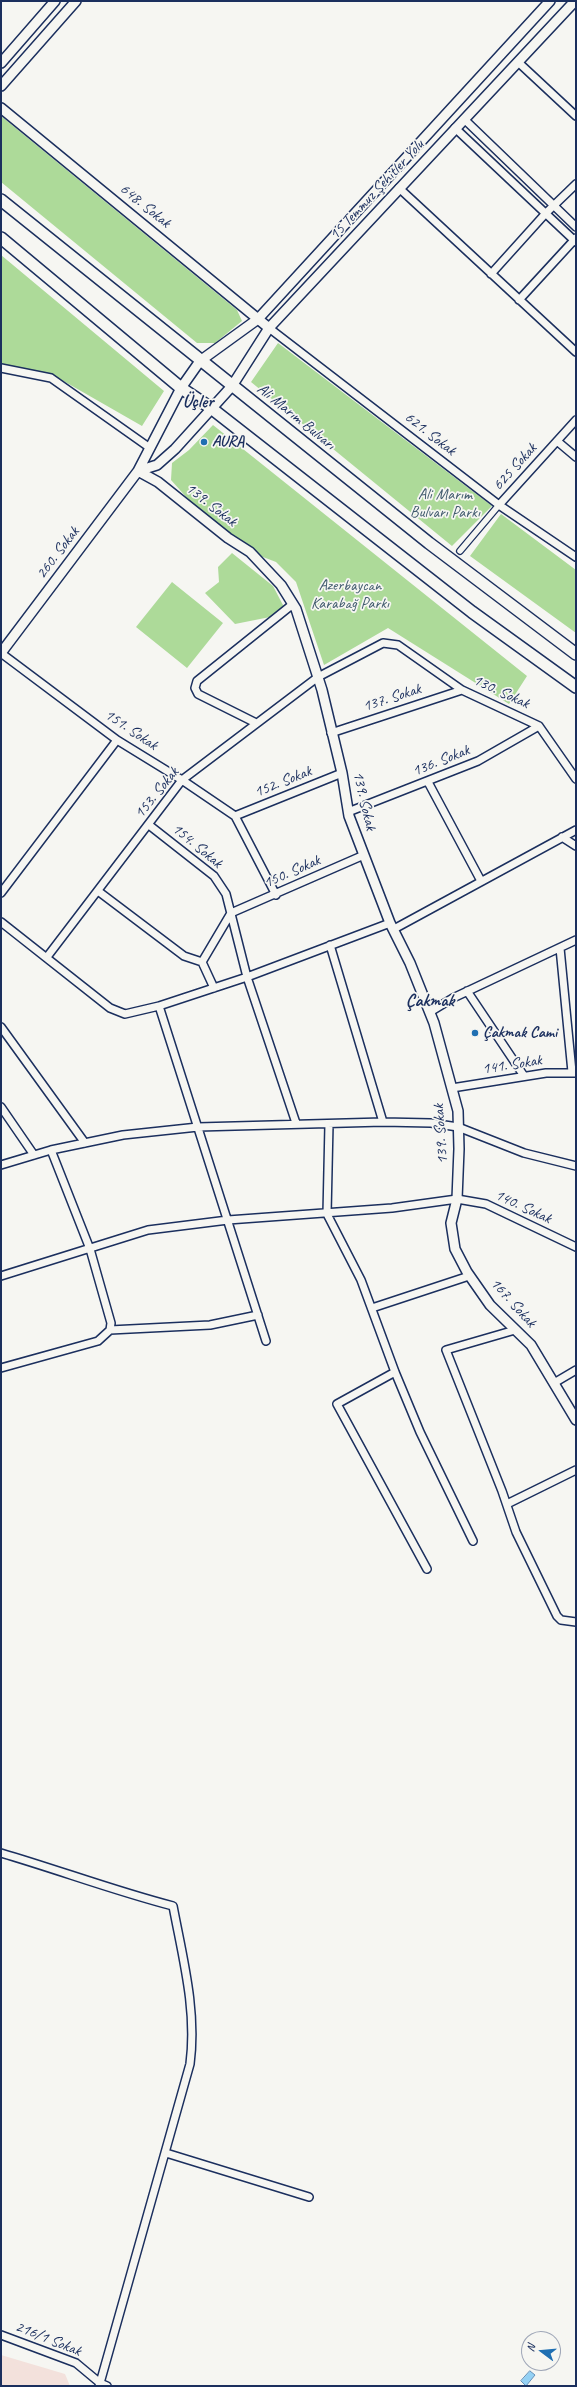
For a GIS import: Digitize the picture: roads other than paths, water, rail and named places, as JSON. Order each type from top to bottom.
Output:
[{"type":"main road","name":"Ali Marım Bulvarı","points":[[1,200],[428,543],[576,654]]},
{"type":"main road","points":[[1,238],[181,388],[211,408],[472,612],[576,687]]},
{"type":"street","points":[[1,63],[55,1]]},
{"type":"street","points":[[1,86],[76,1]]},
{"type":"street","name":"15 Temmuz Şehitler Yolu","points":[[150,448],[181,388],[200,361],[258,319],[550,1]]},
{"type":"street","name":"15 Temmuz Şehitler Yolu","points":[[138,471],[157,465],[175,449],[232,386],[269,328],[455,128],[575,3]]},
{"type":"street","points":[[518,62],[576,116]]},
{"type":"street","name":"648. Sokak","points":[[1,108],[269,328]]},
{"type":"street","points":[[464,119],[576,227]]},
{"type":"street","points":[[455,128],[575,240],[518,300]]},
{"type":"street","points":[[491,274],[553,205],[576,184]]},
{"type":"street","points":[[399,188],[518,300],[576,352]]},
{"type":"street","name":"621. Sokak","points":[[269,328],[499,505],[576,557]]},
{"type":"street","points":[[1,368],[51,378],[150,448]]},
{"type":"street","name":"625 Sokak","points":[[460,551],[499,505],[576,420]]},
{"type":"street","points":[[557,441],[576,457]]},
{"type":"street","name":"260. Sokak","points":[[1,653],[138,471],[150,448]]},
{"type":"street","name":"139. Sokak","points":[[138,471],[158,482],[228,538],[250,552],[281,585],[293,604],[318,677],[331,734],[342,773],[348,812],[392,926],[410,963],[430,1012],[452,1088],[458,1111],[457,1199]]},
{"type":"street","points":[[256,723],[198,694],[195,688],[197,682],[293,604]]},
{"type":"street","name":"153. Sokak","points":[[47,957],[182,780],[318,677],[383,643],[398,645]]},
{"type":"street","name":"130. Sokak","points":[[398,645],[462,690],[539,726],[576,778]]},
{"type":"street","name":"151. Sokak","points":[[1,653],[117,740],[182,780],[235,816],[276,895]]},
{"type":"street","name":"137. Sokak","points":[[331,734],[462,690]]},
{"type":"street","name":"136. Sokak","points":[[348,812],[428,782],[478,761],[539,726]]},
{"type":"street","points":[[1,893],[117,740]]},
{"type":"street","name":"152. Sokak","points":[[235,816],[342,773]]},
{"type":"street","points":[[428,782],[481,881]]},
{"type":"street","name":"154. Sokak","points":[[149,825],[214,876],[226,894],[247,977],[296,1123]]},
{"type":"street","points":[[1,922],[110,1008],[125,1014],[159,1006],[214,988],[330,946],[392,926],[481,881],[576,830]]},
{"type":"street","points":[[562,837],[576,846]]},
{"type":"street","name":"150. Sokak","points":[[231,913],[276,895],[364,855]]},
{"type":"street","points":[[98,891],[184,956],[202,962],[214,988]]},
{"type":"street","points":[[202,962],[231,913]]},
{"type":"street","points":[[430,1012],[467,991],[576,940]]},
{"type":"street","points":[[330,946],[383,1122]]},
{"type":"street","points":[[560,948],[574,1073]]},
{"type":"street","points":[[467,991],[524,1076]]},
{"type":"street","points":[[159,1006],[266,1341]]},
{"type":"street","points":[[1,1027],[85,1143]]},
{"type":"street","name":"141. Sokak","points":[[452,1088],[546,1072],[574,1073]]},
{"type":"street","points":[[1,1107],[34,1155]]},
{"type":"street","points":[[1,1165],[51,1150],[123,1135],[198,1127],[296,1123],[329,1124],[431,1122],[458,1128],[524,1152],[576,1166]]},
{"type":"street","points":[[329,1124],[327,1214],[362,1280],[394,1372],[420,1432],[473,1542]]},
{"type":"street","points":[[1,1368],[98,1341],[110,1330],[112,1323],[90,1249],[51,1150]]},
{"type":"street","name":"140. Sokak","points":[[1,1276],[148,1230],[228,1220],[327,1214],[392,1208],[457,1199],[486,1204],[576,1247]]},
{"type":"street","name":"167. Sokak","points":[[457,1199],[451,1223],[455,1249],[470,1276],[490,1305],[531,1345],[576,1420]]},
{"type":"street","points":[[372,1308],[470,1276]]},
{"type":"street","points":[[110,1330],[210,1325],[258,1316]]},
{"type":"street","points":[[515,1330],[446,1350],[507,1504],[516,1532],[557,1616],[561,1620],[576,1622]]},
{"type":"street","points":[[554,1383],[576,1370]]},
{"type":"street","points":[[394,1372],[337,1404],[427,1569]]},
{"type":"street","points":[[507,1504],[576,1470]]},
{"type":"street","points":[[1,1853],[49,1867],[119,1892],[173,1906],[193,2015],[194,2038],[190,2064],[99,2385]]},
{"type":"street","points":[[166,2153],[310,2197]]},
{"type":"street","name":"216/1 Sokak","points":[[1,2335],[76,2363],[99,2385],[107,2386]]},
{"type":"water","points":[[530,2371],[535,2375],[526,2386],[521,2381]]},
{"type":"place","name":"AURA","points":[[204,442]]},
{"type":"place","name":"Çakmak Cami","points":[[475,1033]]},
{"type":"district","name":"Üçler","points":[[198,402]]},
{"type":"district","name":"Çakmak","points":[[430,1001]]},
{"type":"park label","name":"Ali Marım Bulvarı Parkı","points":[[445,504]]},
{"type":"park label","name":"Azerbaycan Karabağ Parkı","points":[[350,595]]}]
